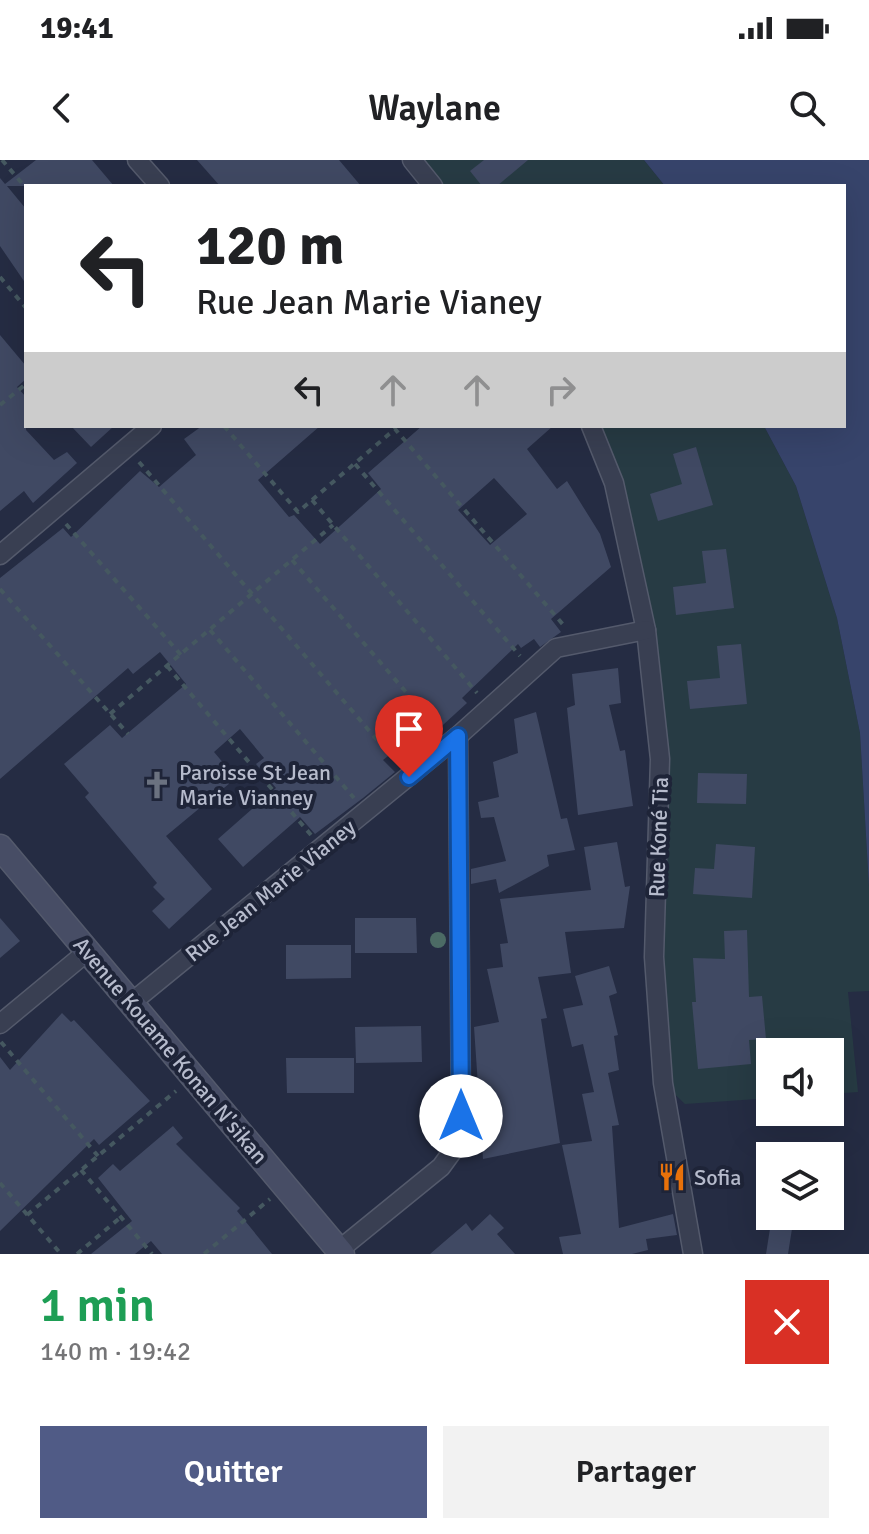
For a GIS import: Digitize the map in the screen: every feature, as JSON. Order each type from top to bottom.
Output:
[{"type":"street","points":[[137,160],[158,184]]},
{"type":"street","points":[[412,160],[431,184]]},
{"type":"street","points":[[0,555],[150,428]]},
{"type":"street","name":"Rue Koné Tia","points":[[592,428],[614,483],[646,630],[660,759],[654,957],[663,1083],[693,1254]]},
{"type":"street","name":"Rue Jean Marie Vianey","points":[[131,1003],[409,777],[556,648],[646,630]]},
{"type":"street","points":[[340,1252],[441,1167],[457,1145],[461,1116],[454,739]]},
{"type":"street","name":"Avenue Kouame Konan N'sikan","points":[[0,847],[340,1252]]},
{"type":"street","points":[[0,1024],[88,951]]},
{"type":"path","points":[[2,160],[24,186]]},
{"type":"path","points":[[0,277],[24,306]]},
{"type":"path","points":[[0,405],[24,386]]},
{"type":"path","points":[[226,428],[298,512],[395,429],[578,642]]},
{"type":"path","points":[[127,448],[409,777]]},
{"type":"path","points":[[355,464],[531,668]]},
{"type":"path","points":[[312,500],[489,707]]},
{"type":"path","points":[[53,510],[181,655]]},
{"type":"path","points":[[110,714],[333,525]]},
{"type":"path","points":[[292,560],[454,739]]},
{"type":"path","points":[[0,589],[128,734]]},
{"type":"path","points":[[210,630],[366,811]]},
{"type":"path","points":[[167,666],[322,848]]},
{"type":"path","points":[[0,1041],[98,1156]]},
{"type":"path","points":[[27,1215],[193,1077]]},
{"type":"path","points":[[81,1170],[152,1254]]},
{"type":"path","points":[[0,1183],[61,1254]]},
{"type":"path","points":[[204,1254],[285,1186]]},
{"type":"path","points":[[77,1254],[121,1217]]},
{"type":"shaded area","points":[[412,160],[644,160],[663,184],[431,184]]},
{"type":"shaded area","points":[[592,428],[765,428],[796,486],[837,618],[860,733],[869,886],[869,991],[848,992],[858,1092],[844,1093],[844,1038],[756,1038],[756,1099],[685,1104],[663,1083],[660,759],[646,630]]},
{"type":"water","points":[[644,160],[869,160],[869,886],[860,733],[837,618],[796,486],[765,428],[846,428],[846,184],[663,184]]},
{"type":"building","points":[[36,160],[92,160],[112,184],[7,186],[24,207],[24,281],[0,246],[0,178],[5,184]]},
{"type":"building","points":[[197,160],[339,160],[359,184],[218,184]]},
{"type":"building","points":[[484,160],[528,160],[499,184],[480,184],[470,171]]},
{"type":"building","points":[[0,335],[24,364],[24,381],[17,387],[24,395],[24,428],[54,460],[67,452],[77,463],[33,503],[24,491],[0,511]]},
{"type":"building","points":[[73,428],[112,428],[91,447]]},
{"type":"building","points":[[199,428],[318,428],[258,480],[289,517],[294,515],[320,544],[381,489],[368,473],[420,428],[551,428],[527,449],[557,489],[567,481],[600,534],[611,567],[551,619],[561,632],[540,647],[534,639],[521,648],[518,644],[462,698],[467,703],[432,735],[422,743],[415,735],[383,760],[395,772],[315,834],[300,817],[243,867],[218,839],[276,788],[256,764],[264,758],[240,729],[214,752],[236,778],[166,836],[212,889],[169,929],[152,911],[165,899],[153,887],[157,883],[85,797],[89,793],[64,764],[110,725],[122,738],[186,684],[160,652],[133,674],[128,668],[0,779],[0,578],[63,528],[71,537],[140,471],[159,487],[196,455],[184,439]],"holes":[[[494,478],[527,514],[490,545],[458,510]]]},
{"type":"building","points":[[696,447],[713,505],[658,521],[650,494],[682,484],[673,454]]},
{"type":"building","points":[[726,549],[734,608],[676,615],[673,587],[706,583],[702,551]]},
{"type":"building","points":[[741,644],[747,704],[690,709],[687,681],[720,678],[717,646]]},
{"type":"building","points":[[618,668],[621,703],[609,705],[620,751],[625,750],[633,806],[578,815],[567,708],[575,705],[572,674]]},
{"type":"building","points":[[536,712],[561,819],[567,818],[575,850],[547,855],[549,866],[499,893],[496,879],[471,884],[471,869],[506,861],[494,817],[481,818],[478,802],[499,797],[493,762],[518,753],[514,719]]},
{"type":"building","points":[[698,773],[747,774],[746,804],[697,803]]},
{"type":"building","points":[[617,842],[625,887],[630,886],[624,928],[565,932],[571,973],[538,977],[547,1018],[541,1019],[560,1143],[483,1159],[474,1027],[499,1022],[487,969],[503,967],[500,944],[508,943],[500,899],[591,890],[584,847]]},
{"type":"building","points":[[716,844],[755,847],[752,898],[693,894],[695,868],[714,869]]},
{"type":"building","points":[[0,918],[20,941],[0,958]]},
{"type":"building","points":[[355,918],[416,918],[417,953],[355,953]]},
{"type":"building","points":[[747,930],[749,997],[762,996],[766,1038],[749,1040],[751,1064],[698,1069],[692,1002],[696,1002],[693,958],[725,959],[724,931]]},
{"type":"building","points":[[286,945],[351,945],[351,978],[286,979]]},
{"type":"building","points":[[609,966],[617,993],[609,996],[618,1035],[614,1036],[619,1070],[608,1073],[619,1125],[612,1126],[619,1228],[673,1214],[677,1235],[646,1239],[648,1250],[632,1254],[563,1254],[559,1237],[581,1234],[562,1145],[592,1141],[582,1094],[594,1092],[583,1044],[572,1047],[563,1009],[583,1005],[575,976]]},
{"type":"building","points":[[62,1013],[71,1022],[74,1020],[150,1101],[99,1145],[94,1139],[0,1231],[0,1057],[10,1070]]},
{"type":"building","points":[[421,1026],[422,1062],[356,1063],[355,1027]]},
{"type":"building","points":[[286,1058],[354,1058],[354,1093],[287,1093]]},
{"type":"building","points":[[173,1126],[183,1138],[176,1144],[240,1208],[237,1211],[272,1254],[162,1254],[151,1241],[135,1254],[91,1254],[132,1221],[98,1178],[113,1164],[120,1171]]},
{"type":"building","points":[[490,1214],[504,1228],[497,1234],[515,1254],[430,1254],[466,1223],[472,1231]]},
{"type":"building","points":[[770,1230],[792,1230],[788,1254],[766,1254]]},
{"type":"place","name":"Paroisse St Jean Marie Vianney","points":[[157,785]]},
{"type":"place","name":"Sofia","points":[[672,1177]]},
{"type":"route","points":[[409,777],[458,736],[461,1116]]}]
